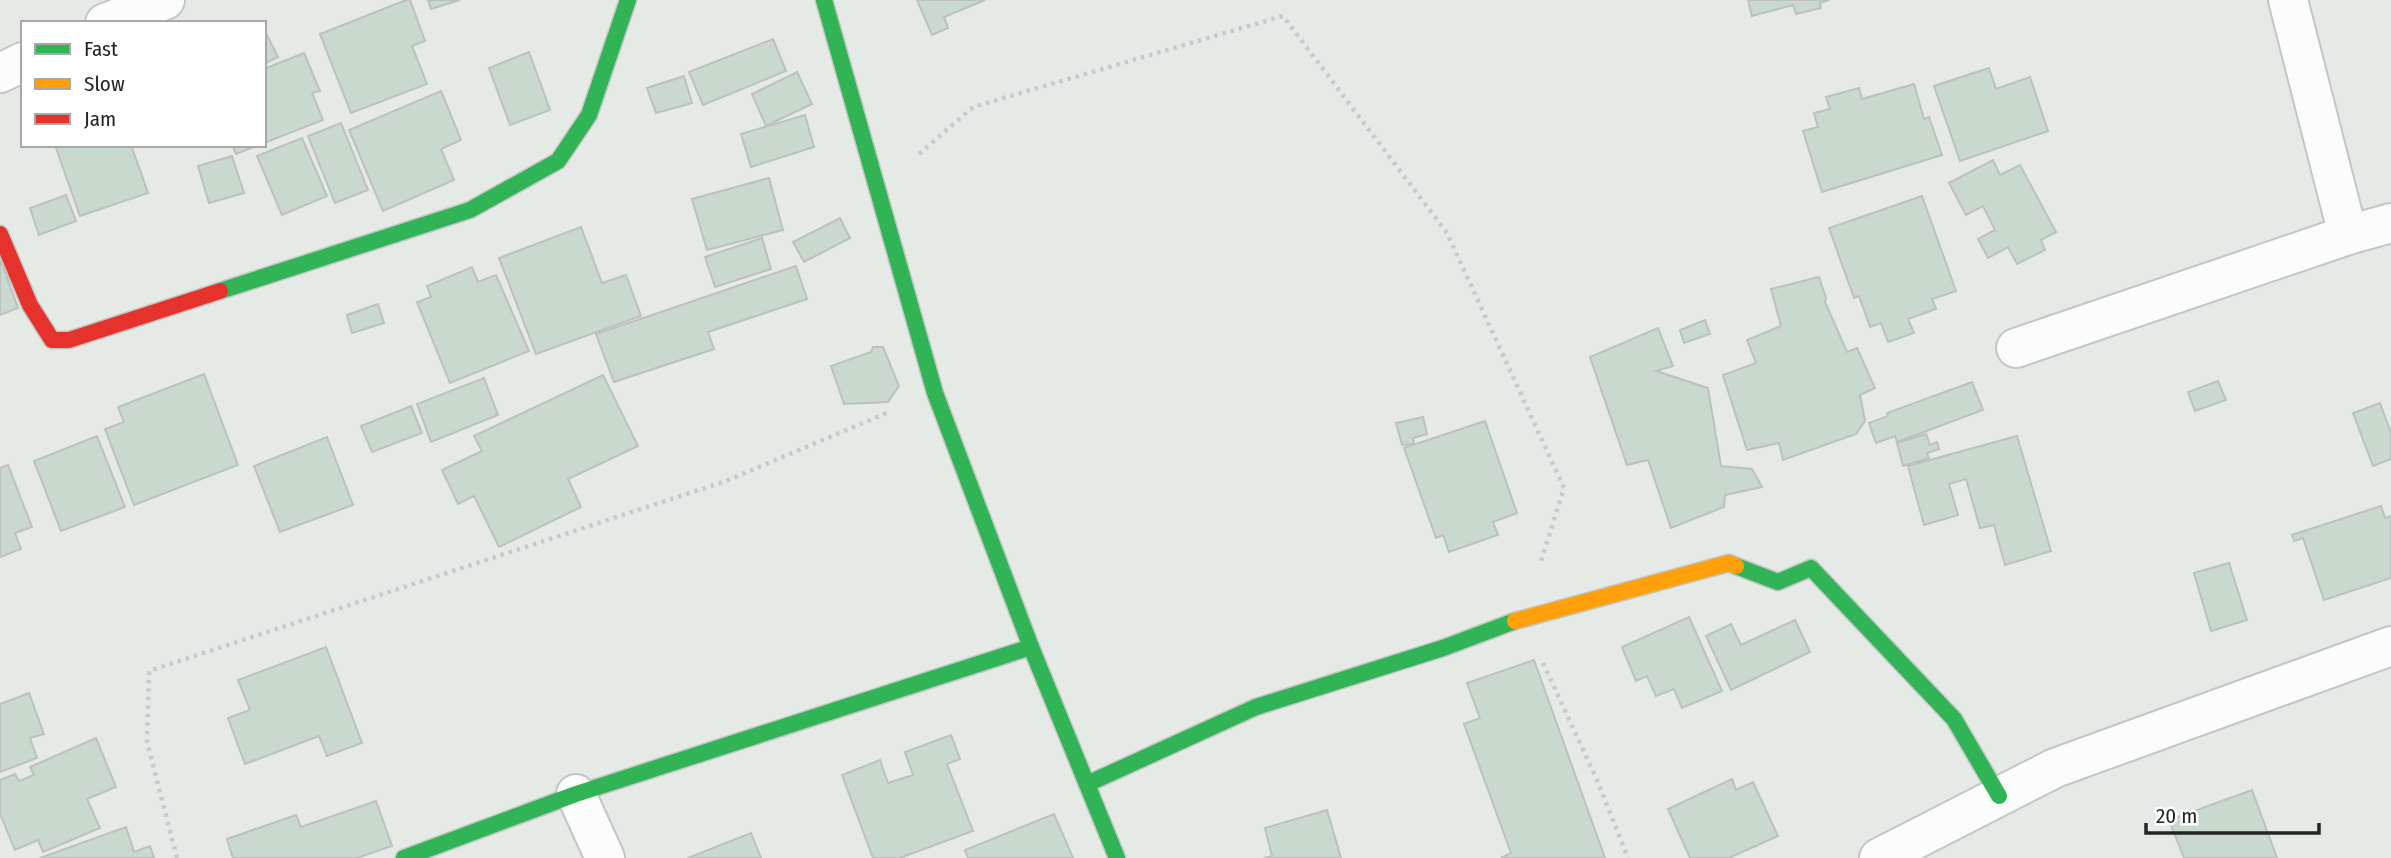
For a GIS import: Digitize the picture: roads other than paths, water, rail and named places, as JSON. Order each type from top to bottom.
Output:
[{"type":"street","points":[[110,21],[165,0]]},
{"type":"street","points":[[0,234],[37,318],[52,340],[69,340],[470,210],[558,161],[589,115],[628,0]]},
{"type":"street","points":[[824,0],[935,393],[1031,647],[1117,858]]},
{"type":"street","points":[[2288,0],[2348,235]]},
{"type":"street","points":[[0,73],[21,63]]},
{"type":"street","points":[[2016,348],[2348,235],[2391,223]]},
{"type":"street","points":[[1087,784],[1256,707],[1443,648],[1522,618],[1730,563],[1778,582],[1811,568],[1954,719],[1999,796]]},
{"type":"street","points":[[1879,858],[2055,768],[2391,646]]},
{"type":"street","points":[[404,858],[576,794],[1031,647]]},
{"type":"street","points":[[576,794],[605,858]]}]
